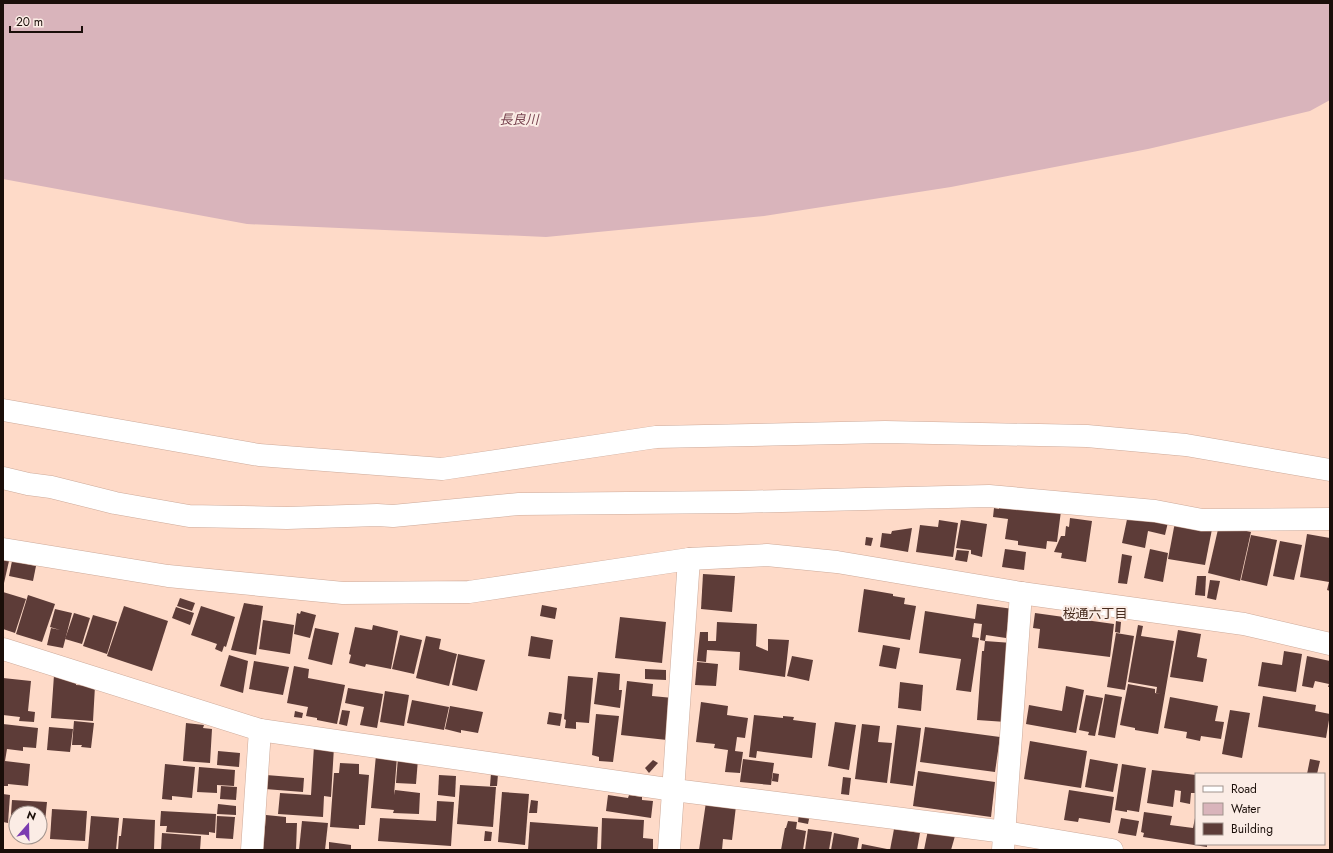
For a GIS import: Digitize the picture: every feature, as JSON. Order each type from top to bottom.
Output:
[{"type":"street","points":[[3,410],[259,455],[442,469],[656,437],[885,432],[1087,436],[1186,445],[1330,470]]},
{"type":"street","points":[[3,478],[28,484],[51,487],[115,503],[189,516],[287,518],[377,515],[393,516],[519,504],[738,502],[989,496],[1155,511],[1202,520],[1330,519]]},
{"type":"street","points":[[3,549],[168,576],[342,593],[469,592],[689,559],[767,555],[837,562],[1021,593],[1244,624],[1330,644]]},
{"type":"street","points":[[669,850],[689,559]]},
{"type":"street","points":[[1004,841],[1021,593]]},
{"type":"street","points":[[3,649],[260,730],[674,790],[1004,841],[1112,850]]},
{"type":"street","points":[[252,850],[260,730]]},
{"type":"water","name":"長良川","points":[[3,3],[1330,3],[1330,100],[1310,111],[1148,149],[951,187],[764,216],[546,237],[247,224],[3,179]]},
{"type":"building","points":[[999,506],[1023,510],[1024,506],[1061,511],[1057,542],[1047,541],[1046,549],[1018,545],[1018,541],[1005,539],[1008,519],[993,517],[994,508],[999,509]]},
{"type":"building","points":[[1129,510],[1169,518],[1165,535],[1148,531],[1145,548],[1122,543]]},
{"type":"building","points":[[1176,517],[1213,524],[1205,565],[1168,559]]},
{"type":"building","points":[[1070,518],[1092,521],[1086,562],[1061,558],[1062,553],[1054,552],[1061,536],[1065,536],[1066,526],[1069,527]]},
{"type":"building","points":[[939,520],[958,523],[953,557],[916,552],[920,525],[938,527]]},
{"type":"building","points":[[961,520],[987,524],[982,557],[971,554],[971,550],[956,548]]},
{"type":"building","points":[[1219,525],[1251,532],[1240,581],[1208,573]]},
{"type":"building","points":[[912,528],[908,552],[880,547],[882,533],[891,534],[892,531]]},
{"type":"building","points":[[1307,534],[1330,538],[1330,591],[1327,590],[1329,582],[1300,577]]},
{"type":"building","points":[[1251,535],[1277,540],[1267,586],[1241,580]]},
{"type":"building","points":[[866,537],[873,538],[871,546],[865,545]]},
{"type":"building","points":[[1280,541],[1302,545],[1294,580],[1273,576]]},
{"type":"building","points":[[1005,549],[1026,552],[1024,570],[1002,567]]},
{"type":"building","points":[[1150,549],[1168,553],[1163,582],[1144,578]]},
{"type":"building","points":[[957,550],[969,551],[967,562],[955,560]]},
{"type":"building","points":[[1122,554],[1132,556],[1127,584],[1118,583]]},
{"type":"building","points":[[3,560],[9,561],[4,583],[3,583]]},
{"type":"building","points":[[12,561],[36,566],[33,581],[9,576]]},
{"type":"building","points":[[703,574],[735,576],[732,612],[701,609]]},
{"type":"building","points":[[1197,576],[1206,576],[1205,596],[1195,595]]},
{"type":"building","points":[[1210,580],[1220,581],[1216,600],[1207,598]]},
{"type":"building","points":[[864,589],[893,594],[893,596],[905,598],[904,604],[916,606],[910,640],[858,632]]},
{"type":"building","points":[[3,592],[26,599],[15,633],[3,629]]},
{"type":"building","points":[[28,595],[55,604],[42,642],[16,634]]},
{"type":"building","points":[[180,598],[195,603],[192,611],[177,606]]},
{"type":"building","points":[[244,603],[263,606],[256,655],[231,650]]},
{"type":"building","points":[[977,604],[1013,609],[1010,630],[1007,630],[1006,638],[986,635],[985,641],[980,640],[982,624],[974,623],[972,637],[979,638],[971,692],[956,690],[961,659],[919,653],[925,611],[975,619]]},
{"type":"building","points":[[542,605],[557,608],[555,619],[540,616]]},
{"type":"building","points":[[124,606],[168,621],[152,671],[107,656]]},
{"type":"building","points":[[201,606],[235,617],[226,647],[224,646],[222,652],[215,649],[217,644],[191,635]]},
{"type":"building","points":[[176,607],[194,613],[190,625],[172,618]]},
{"type":"building","points":[[55,609],[72,613],[63,648],[47,645],[51,628],[60,630],[50,627]]},
{"type":"building","points":[[301,611],[316,615],[310,638],[294,634],[297,613],[300,614]]},
{"type":"building","points":[[74,613],[90,618],[82,644],[65,639]]},
{"type":"building","points":[[1035,613],[1114,624],[1110,657],[1038,648],[1040,629],[1033,628]]},
{"type":"building","points":[[93,615],[117,622],[107,654],[83,646]]},
{"type":"building","points":[[620,617],[666,622],[662,663],[615,658]]},
{"type":"building","points":[[263,620],[294,625],[290,654],[259,649]]},
{"type":"building","points":[[1116,621],[1121,622],[1120,633],[1115,632]]},
{"type":"building","points":[[717,622],[757,624],[756,646],[768,651],[768,639],[789,640],[785,677],[739,670],[740,652],[707,650],[706,662],[697,661],[700,632],[708,632],[708,641],[716,641]]},
{"type":"building","points":[[373,625],[398,631],[391,669],[366,664],[365,667],[349,663],[351,655],[349,654],[355,627],[372,630]]},
{"type":"building","points":[[1138,625],[1143,626],[1141,636],[1174,641],[1158,734],[1135,730],[1135,728],[1120,725],[1128,684],[1155,689],[1155,693],[1160,694],[1156,693],[1157,687],[1128,682]]},
{"type":"building","points":[[315,628],[339,633],[332,665],[308,659]]},
{"type":"building","points":[[1178,630],[1201,634],[1197,657],[1207,659],[1203,682],[1170,677]]},
{"type":"building","points":[[1116,633],[1134,636],[1125,690],[1107,687]]},
{"type":"building","points":[[400,635],[422,640],[414,674],[392,669]]},
{"type":"building","points":[[426,636],[441,639],[439,649],[457,654],[449,686],[416,678]]},
{"type":"building","points":[[531,636],[553,640],[550,659],[528,656]]},
{"type":"building","points":[[985,641],[1012,643],[1006,722],[977,720],[982,651],[984,651]]},
{"type":"building","points":[[883,645],[900,648],[896,669],[879,666]]},
{"type":"building","points":[[1284,651],[1302,654],[1296,692],[1258,686],[1262,662],[1282,665]]},
{"type":"building","points":[[458,654],[485,660],[477,691],[452,685]]},
{"type":"building","points":[[229,655],[248,661],[243,693],[220,686]]},
{"type":"building","points":[[792,656],[813,660],[809,681],[787,676]]},
{"type":"building","points":[[1307,656],[1330,661],[1330,687],[1328,687],[1329,684],[1315,681],[1313,688],[1302,686]]},
{"type":"building","points":[[254,661],[289,667],[283,695],[249,689]]},
{"type":"building","points":[[697,662],[718,664],[716,686],[695,685]]},
{"type":"building","points":[[294,666],[309,669],[308,678],[345,685],[337,724],[306,716],[308,707],[287,703]]},
{"type":"building","points":[[645,669],[666,670],[666,680],[645,679]]},
{"type":"building","points":[[598,672],[620,674],[619,690],[622,690],[620,708],[594,704]]},
{"type":"building","points":[[54,675],[77,677],[76,685],[95,686],[93,721],[51,718]]},
{"type":"building","points":[[568,676],[593,678],[589,723],[576,722],[576,729],[565,728],[566,720],[564,719]]},
{"type":"building","points":[[3,678],[31,681],[28,711],[35,712],[34,722],[19,721],[20,717],[3,715]]},
{"type":"building","points":[[627,681],[653,684],[652,696],[673,698],[667,740],[621,735]]},
{"type":"building","points":[[900,682],[923,685],[921,711],[898,708]]},
{"type":"building","points":[[1066,686],[1084,690],[1076,733],[1026,724],[1029,705],[1062,711]]},
{"type":"building","points":[[348,688],[383,694],[377,728],[360,725],[364,707],[345,703]]},
{"type":"building","points":[[385,691],[409,695],[404,726],[380,722]]},
{"type":"building","points":[[1105,694],[1122,697],[1115,738],[1098,735]]},
{"type":"building","points":[[1086,695],[1103,698],[1095,736],[1088,735],[1089,732],[1079,730]]},
{"type":"building","points":[[1263,696],[1316,705],[1315,711],[1330,714],[1326,738],[1258,727]]},
{"type":"building","points":[[1170,697],[1218,706],[1215,721],[1224,722],[1221,739],[1201,736],[1200,741],[1186,738],[1187,732],[1164,728]]},
{"type":"building","points":[[412,700],[449,707],[444,730],[407,723]]},
{"type":"building","points":[[701,702],[728,706],[727,715],[748,718],[745,738],[737,737],[735,751],[743,752],[740,773],[725,772],[728,750],[714,748],[715,744],[696,742]]},
{"type":"building","points":[[450,706],[483,712],[478,733],[461,730],[461,733],[445,729]]},
{"type":"building","points":[[342,710],[350,711],[347,726],[339,724]]},
{"type":"building","points":[[1230,710],[1250,713],[1242,758],[1222,754]]},
{"type":"building","points":[[295,711],[303,713],[302,718],[294,717]]},
{"type":"building","points":[[549,712],[562,714],[560,726],[547,724]]},
{"type":"building","points":[[596,714],[619,716],[613,762],[599,761],[599,757],[592,755]]},
{"type":"building","points":[[754,715],[783,718],[783,716],[794,717],[793,720],[816,723],[812,758],[757,751],[756,758],[749,757]]},
{"type":"building","points":[[74,721],[94,723],[91,748],[81,747],[82,745],[72,745]]},
{"type":"building","points":[[835,722],[856,725],[849,770],[828,766]]},
{"type":"building","points":[[186,723],[204,725],[203,728],[212,729],[210,763],[183,761]]},
{"type":"building","points":[[3,724],[38,728],[36,748],[23,747],[23,751],[7,749],[5,761],[30,764],[28,786],[8,784],[8,786],[3,786]]},
{"type":"building","points":[[862,724],[880,726],[878,742],[892,743],[887,783],[855,779]]},
{"type":"building","points":[[897,725],[921,728],[913,786],[890,783]]},
{"type":"building","points":[[49,727],[73,729],[70,752],[47,750]]},
{"type":"building","points":[[925,727],[1000,737],[995,772],[920,762]]},
{"type":"building","points":[[1030,741],[1087,751],[1081,788],[1024,779]]},
{"type":"building","points":[[314,746],[334,747],[331,797],[324,796],[323,817],[278,814],[280,793],[311,795]]},
{"type":"building","points":[[218,751],[240,753],[239,767],[217,765]]},
{"type":"building","points":[[376,755],[397,757],[394,795],[395,790],[420,793],[419,814],[393,813],[394,810],[371,808]]},
{"type":"building","points":[[398,757],[418,759],[416,784],[396,783]]},
{"type":"building","points":[[743,759],[774,763],[771,785],[740,782]]},
{"type":"building","points":[[1090,759],[1118,764],[1113,792],[1085,787]]},
{"type":"building","points":[[1310,759],[1320,761],[1317,773],[1307,773]]},
{"type":"building","points":[[653,760],[658,763],[649,773],[645,768]]},
{"type":"building","points":[[340,763],[359,764],[359,774],[369,775],[365,825],[359,825],[359,829],[330,827],[334,773],[339,773]]},
{"type":"building","points":[[165,764],[195,767],[192,798],[172,796],[172,800],[162,799]]},
{"type":"building","points":[[1122,764],[1146,768],[1139,812],[1115,810]]},
{"type":"building","points":[[199,767],[235,770],[234,786],[217,785],[217,793],[197,792]]},
{"type":"building","points":[[1152,770],[1195,775],[1195,793],[1191,793],[1190,804],[1180,802],[1181,791],[1175,790],[1173,807],[1147,803]]},
{"type":"building","points":[[918,771],[995,782],[991,817],[913,806]]},
{"type":"building","points":[[491,773],[498,774],[497,786],[490,786]]},
{"type":"building","points":[[773,773],[779,774],[778,782],[772,781]]},
{"type":"building","points":[[266,775],[304,778],[303,792],[265,789]]},
{"type":"building","points":[[439,775],[456,776],[455,797],[438,795]]},
{"type":"building","points":[[843,777],[851,778],[849,795],[841,794]]},
{"type":"building","points":[[460,785],[496,787],[493,827],[457,824]]},
{"type":"building","points":[[221,786],[237,787],[236,800],[220,799]]},
{"type":"building","points":[[1069,790],[1114,797],[1110,823],[1079,818],[1078,822],[1064,820]]},
{"type":"building","points":[[502,792],[529,794],[525,845],[498,842]]},
{"type":"building","points":[[3,794],[10,795],[9,805],[8,805],[8,823],[3,822]]},
{"type":"building","points":[[608,795],[628,798],[629,795],[642,797],[642,800],[653,801],[651,818],[606,811]]},
{"type":"building","points":[[12,800],[47,802],[47,805],[12,805]]},
{"type":"building","points":[[531,800],[538,801],[537,813],[529,813]]},
{"type":"building","points":[[437,801],[454,802],[451,846],[378,841],[380,818],[436,821]]},
{"type":"building","points":[[706,802],[736,806],[732,840],[723,839],[722,850],[699,850]]},
{"type":"building","points":[[218,804],[236,806],[236,815],[217,814]]},
{"type":"building","points":[[52,809],[87,811],[85,841],[50,839]]},
{"type":"building","points":[[161,811],[216,814],[215,833],[209,832],[209,835],[166,832],[167,826],[160,826]]},
{"type":"building","points":[[1144,812],[1172,816],[1170,825],[1193,828],[1195,818],[1195,845],[1207,845],[1207,847],[1143,837],[1144,833],[1141,832]]},
{"type":"building","points":[[799,813],[810,814],[808,824],[798,822]]},
{"type":"building","points":[[266,815],[286,817],[286,823],[297,823],[296,850],[263,850]]},
{"type":"building","points":[[91,816],[119,818],[116,850],[88,850]]},
{"type":"building","points":[[217,816],[235,817],[233,839],[216,838]]},
{"type":"building","points":[[123,818],[155,820],[154,850],[118,850]]},
{"type":"building","points":[[602,818],[644,820],[643,838],[653,839],[653,850],[601,850]]},
{"type":"building","points":[[1121,818],[1139,821],[1136,836],[1118,833]]},
{"type":"building","points":[[302,821],[328,823],[325,850],[299,850]]},
{"type":"building","points":[[788,821],[797,822],[796,829],[806,831],[803,850],[781,850],[785,828]]},
{"type":"building","points":[[530,822],[598,827],[597,850],[528,850]]},
{"type":"building","points":[[808,829],[832,832],[829,850],[805,850]]},
{"type":"building","points":[[894,829],[920,833],[917,850],[890,850]]},
{"type":"building","points":[[928,830],[955,836],[951,850],[924,850]]},
{"type":"building","points":[[485,831],[492,832],[491,841],[484,841]]},
{"type":"building","points":[[162,833],[201,836],[200,850],[161,850]]},
{"type":"building","points":[[834,833],[859,838],[857,850],[831,850]]},
{"type":"building","points":[[329,842],[351,845],[351,850],[329,850]]},
{"type":"building","points":[[862,844],[887,849],[887,850],[861,850]]},
{"type":"district","name":"桜通六丁目","points":[[1095,613]]}]
